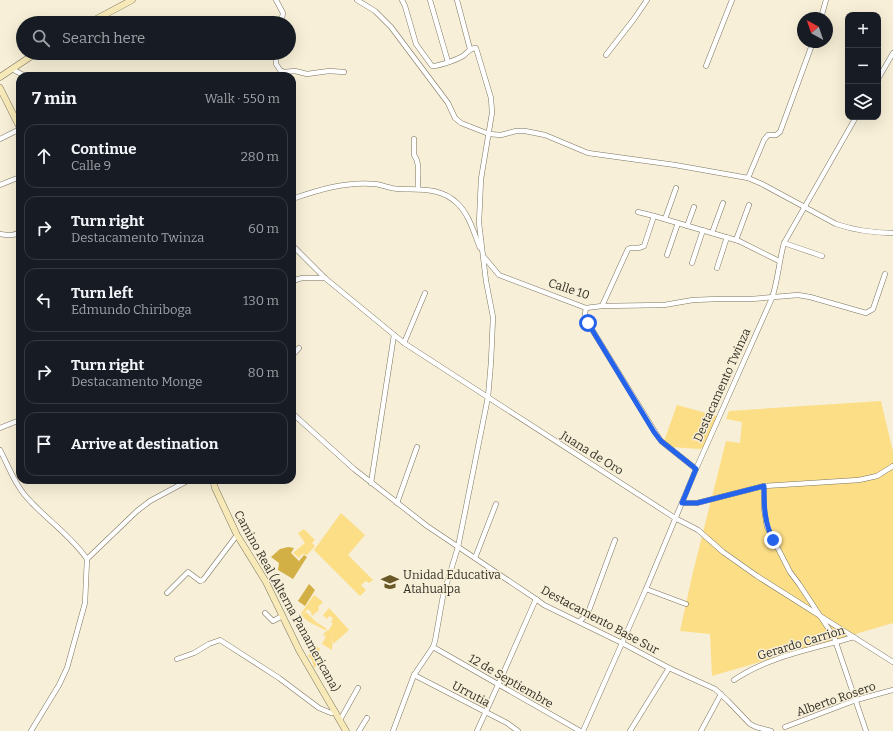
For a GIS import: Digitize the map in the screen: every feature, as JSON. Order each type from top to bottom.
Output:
[{"type":"street","points":[[102,16],[132,0]]},
{"type":"street","points":[[276,0],[283,13],[283,16]]},
{"type":"street","points":[[357,0],[375,11],[395,32],[448,103],[460,124],[489,134],[501,135],[516,131],[525,131],[545,135],[588,152],[748,178],[836,224],[878,233],[893,233]]},
{"type":"street","points":[[393,731],[414,675],[433,647],[443,596],[458,547],[488,397],[492,362],[493,318],[486,281],[479,223],[481,179],[492,113],[491,98],[476,48],[470,49],[462,56],[448,62],[432,66],[418,47],[403,0]]},
{"type":"street","points":[[430,0],[448,62]]},
{"type":"street","points":[[457,0],[470,49]]},
{"type":"street","points":[[606,55],[647,0]]},
{"type":"street","points":[[706,66],[732,0]]},
{"type":"street","points":[[823,12],[826,0]]},
{"type":"street","points":[[748,178],[764,140],[768,136],[776,135],[780,132],[811,48]]},
{"type":"street","points":[[881,74],[893,53]]},
{"type":"street","points":[[0,77],[26,60]]},
{"type":"street","points":[[276,60],[276,64],[280,70],[284,72],[295,71],[307,74],[323,71],[344,72]]},
{"type":"street","points":[[12,69],[18,72]]},
{"type":"street","points":[[0,88],[16,120]]},
{"type":"street","name":"Destacamento Twinza","points":[[583,731],[646,589],[696,469],[772,298],[784,243],[854,120]]},
{"type":"street","points":[[0,139],[16,130]]},
{"type":"street","points":[[414,139],[414,155],[418,164],[418,189]]},
{"type":"street","points":[[0,185],[16,179]]},
{"type":"street","name":"Calle 10","points":[[296,198],[312,192],[351,184],[375,184],[398,189],[432,190],[443,194],[457,203],[467,216],[484,256],[499,275],[586,308],[602,306],[664,305],[693,300],[804,296],[866,313],[873,309],[885,274]]},
{"type":"street","points":[[665,219],[676,188]]},
{"type":"street","points":[[712,233],[723,203]]},
{"type":"street","points":[[736,240],[749,205]]},
{"type":"street","points":[[688,226],[694,207]]},
{"type":"street","points":[[638,212],[736,240],[779,261]]},
{"type":"street","points":[[602,306],[628,249],[640,248],[644,246],[654,216]]},
{"type":"street","points":[[667,255],[678,223]]},
{"type":"street","points":[[692,263],[703,230]]},
{"type":"street","points":[[0,234],[12,236],[16,235]]},
{"type":"street","points":[[717,268],[727,237]]},
{"type":"street","points":[[784,243],[822,256]]},
{"type":"street","name":"Juana de Oro","points":[[296,249],[324,278],[404,343],[527,424],[675,518],[698,530],[723,552],[757,576],[893,662]]},
{"type":"street","points":[[296,280],[302,278],[324,278]]},
{"type":"street","points":[[404,343],[425,293]]},
{"type":"street","points":[[586,308],[585,314],[588,323],[654,432],[661,441],[696,469]]},
{"type":"street","points":[[371,483],[394,335]]},
{"type":"street","points":[[296,352],[300,348]]},
{"type":"street","name":"Destacamento Base Sur","points":[[296,417],[371,483],[427,526],[536,599],[669,668],[715,689],[750,724],[771,731]]},
{"type":"street","points":[[0,428],[16,422]]},
{"type":"street","points":[[397,503],[417,447]]},
{"type":"street","points":[[0,450],[16,483]]},
{"type":"street","points":[[682,503],[697,503],[764,486],[859,480],[877,476],[893,466]]},
{"type":"street","points":[[17,484],[31,503],[74,542],[87,559],[85,603],[67,668],[59,685],[31,731]]},
{"type":"street","points":[[87,559],[136,511],[150,501],[182,484]]},
{"type":"street","name":"Camino Real (Alterna Panamericana)","points":[[214,484],[237,535],[266,582],[299,650],[336,712],[345,731]]},
{"type":"street","points":[[764,486],[764,508],[767,527],[790,572],[821,616],[837,642],[866,731]]},
{"type":"street","points":[[475,558],[496,504]]},
{"type":"street","points":[[167,593],[188,572],[200,581],[203,580],[237,535]]},
{"type":"street","points":[[580,622],[588,613],[615,540]]},
{"type":"street","points":[[646,589],[686,604]]},
{"type":"street","points":[[477,731],[536,599]]},
{"type":"street","points":[[265,614],[273,621],[282,616]]},
{"type":"street","name":"Gerardo Carrion","points":[[734,680],[746,672],[778,659],[854,637]]},
{"type":"street","points":[[177,659],[194,653],[209,644],[220,640],[279,678],[319,708],[331,713],[336,712]]},
{"type":"street","name":"12 de Septiembre","points":[[433,647],[580,731]]},
{"type":"street","points":[[630,731],[669,668]]},
{"type":"street","name":"Urrutia","points":[[414,675],[485,713],[507,723],[518,731]]},
{"type":"street","points":[[340,720],[358,688]]},
{"type":"street","name":"Alberto Rosero","points":[[785,727],[856,700],[893,690]]},
{"type":"street","points":[[701,731],[721,694]]},
{"type":"street","points":[[359,731],[367,718]]},
{"type":"shaded area","points":[[881,401],[893,452],[893,623],[712,676],[710,634],[680,631],[693,572],[726,441],[740,443],[742,422],[726,419],[729,411]]},
{"type":"shaded area","points":[[677,405],[717,416],[704,447],[700,449],[671,447],[664,441]]},
{"type":"shaded area","points":[[341,513],[365,535],[348,555],[373,580],[369,583],[366,581],[361,585],[366,590],[360,596],[314,550]]},
{"type":"shaded area","points":[[304,529],[315,540],[312,543],[315,546],[307,555],[302,554],[299,558],[293,553],[305,543],[298,533]]},
{"type":"shaded area","points":[[288,547],[294,548],[291,553],[299,561],[304,555],[307,557],[293,579],[278,570],[279,563],[271,557],[280,549]]},
{"type":"shaded area","points":[[309,584],[315,590],[305,606],[298,601]]},
{"type":"shaded area","points":[[314,595],[323,602],[318,607],[319,610],[312,616],[308,609],[295,622]]},
{"type":"shaded area","points":[[329,608],[349,630],[333,644],[333,634],[332,650],[322,644],[326,636],[323,635],[329,630],[333,623],[331,623],[333,618],[329,616],[327,619],[323,615]]},
{"type":"shaded area","points":[[306,612],[316,622],[327,629],[325,630],[309,622],[302,616]]},
{"type":"shaded area","points":[[316,646],[320,649],[316,656],[321,660],[314,668],[312,660],[308,656]]},
{"type":"place","name":"Unidad Educativa Atahualpa","points":[[390,582]]},
{"type":"route","points":[[588,323],[654,432],[661,441],[696,469],[682,503],[697,503],[764,486],[764,508],[767,527],[773,540]]}]
